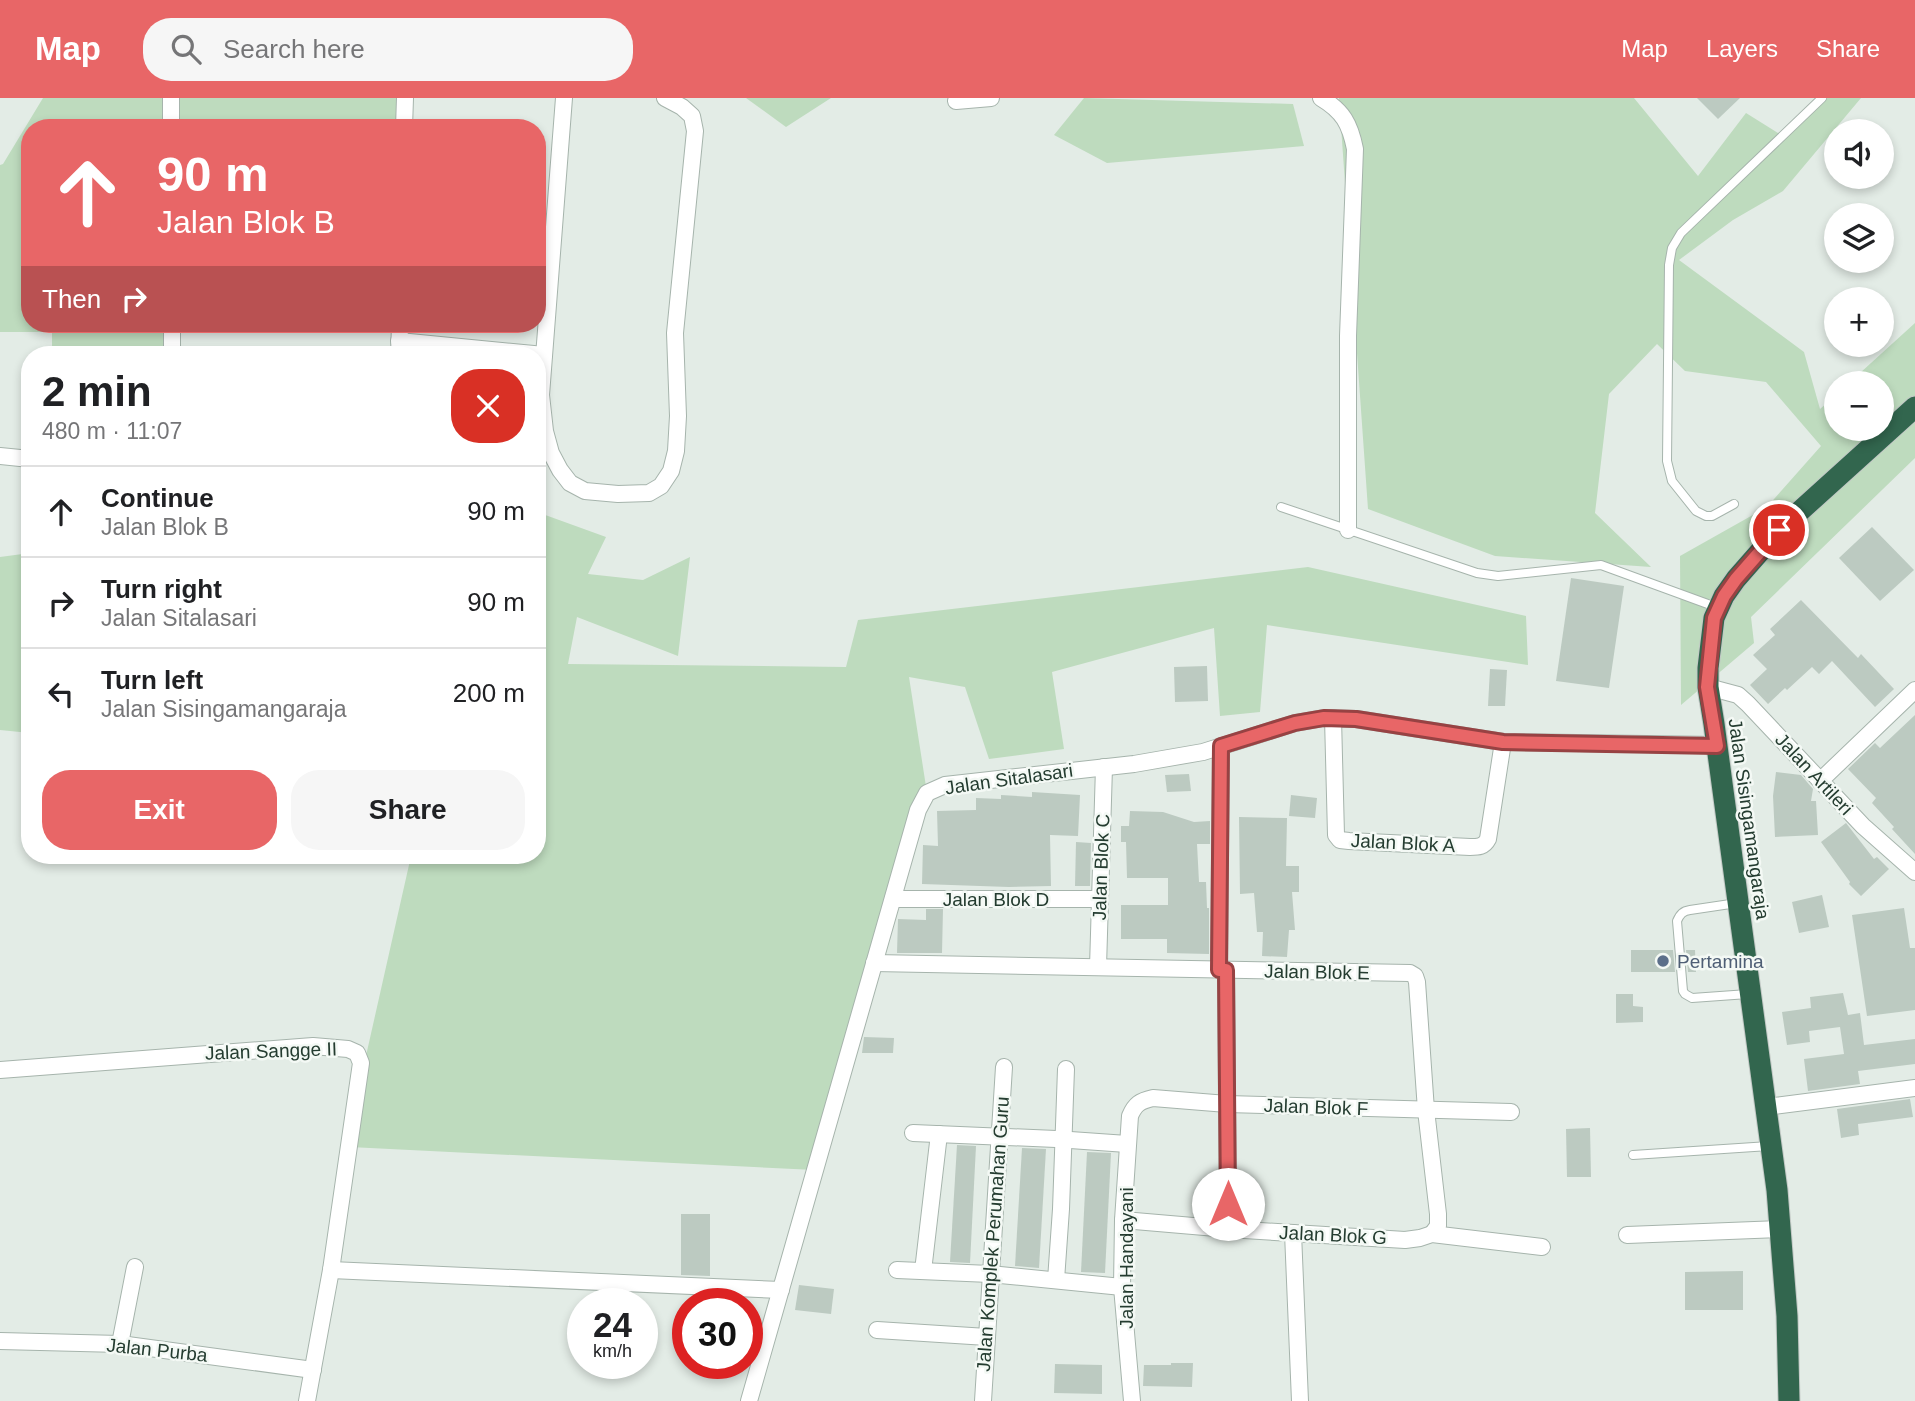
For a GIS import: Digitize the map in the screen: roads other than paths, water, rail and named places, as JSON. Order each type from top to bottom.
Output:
[{"type":"highway","name":"Jalan Sisingamangaraja","points":[[1789,1401],[1787,1316],[1771,1146],[1707,687],[1714,618],[1736,579],[1779,530],[1915,407]]},
{"type":"street","points":[[171,98],[171,119]]},
{"type":"street","points":[[404,119],[405,98]]},
{"type":"street","points":[[546,254],[564,98]]},
{"type":"street","points":[[546,435],[551,453],[560,470],[570,483],[585,491],[649,493],[662,486],[671,471],[676,451],[678,416],[675,333],[695,131],[692,116],[665,98]]},
{"type":"street","points":[[956,101],[992,98]]},
{"type":"street","points":[[1321,98],[1345,118],[1351,131],[1354,149],[1348,336],[1348,530]]},
{"type":"street","points":[[0,456],[21,458]]},
{"type":"street","name":"Jalan Artileri","points":[[1707,687],[1738,695],[1863,826],[1915,872]]},
{"type":"street","points":[[1820,781],[1915,690]]},
{"type":"street","name":"Jalan Sitalasari","points":[[749,1401],[918,810],[927,793],[945,785],[1104,767],[1202,752],[1295,723],[1333,718],[1356,719],[1503,742],[1717,746]]},
{"type":"street","name":"Jalan Blok A","points":[[1333,718],[1336,835],[1340,840],[1470,847],[1485,844],[1503,742]]},
{"type":"street","points":[[1221,746],[1222,970],[1228,1229]]},
{"type":"street","name":"Jalan Blok C","points":[[1098,967],[1104,767]]},
{"type":"street","name":"Jalan Blok D","points":[[893,899],[1100,899]]},
{"type":"street","name":"Jalan Blok E","points":[[874,963],[1415,976],[1438,1214],[1438,1226],[1432,1234]]},
{"type":"street","name":"Jalan Sangge II","points":[[0,1070],[280,1047],[333,1047],[357,1053],[361,1063],[331,1270],[307,1401]]},
{"type":"street","name":"Jalan Komplek Perumahan Guru","points":[[983,1401],[1004,1067]]},
{"type":"street","points":[[1056,1280],[1066,1069]]},
{"type":"street","points":[[1766,1107],[1915,1088]]},
{"type":"street","name":"Jalan Blok F","points":[[1129,1116],[1134,1106],[1153,1098],[1227,1104],[1511,1112]]},
{"type":"street","name":"Jalan Handayani","points":[[1129,1116],[1122,1287],[1132,1401]]},
{"type":"street","points":[[913,1133],[1127,1144]]},
{"type":"street","points":[[923,1271],[939,1135]]},
{"type":"street","name":"Jalan Blok G","points":[[1123,1220],[1405,1240],[1432,1234],[1542,1247]]},
{"type":"street","points":[[1627,1236],[1780,1228]]},
{"type":"street","points":[[1293,1233],[1300,1401]]},
{"type":"street","points":[[120,1344],[135,1267]]},
{"type":"street","points":[[331,1270],[781,1290]]},
{"type":"street","points":[[897,1270],[1122,1287]]},
{"type":"street","points":[[877,1330],[987,1337]]},
{"type":"street","name":"Jalan Purba","points":[[0,1342],[120,1344],[313,1370]]},
{"type":"lane","points":[[1734,504],[1712,516],[1706,516],[1696,511],[1669,475],[1669,265],[1672,248],[1681,233],[1822,98]]},
{"type":"lane","points":[[1281,507],[1476,573],[1498,576],[1591,566],[1609,567],[1718,608]]},
{"type":"lane","points":[[1738,903],[1684,911],[1680,915],[1677,921],[1683,990],[1692,998],[1751,994]]},
{"type":"lane","points":[[1633,1155],[1771,1146]]},
{"type":"place","name":"Pertamina","points":[[1663,961]]}]
